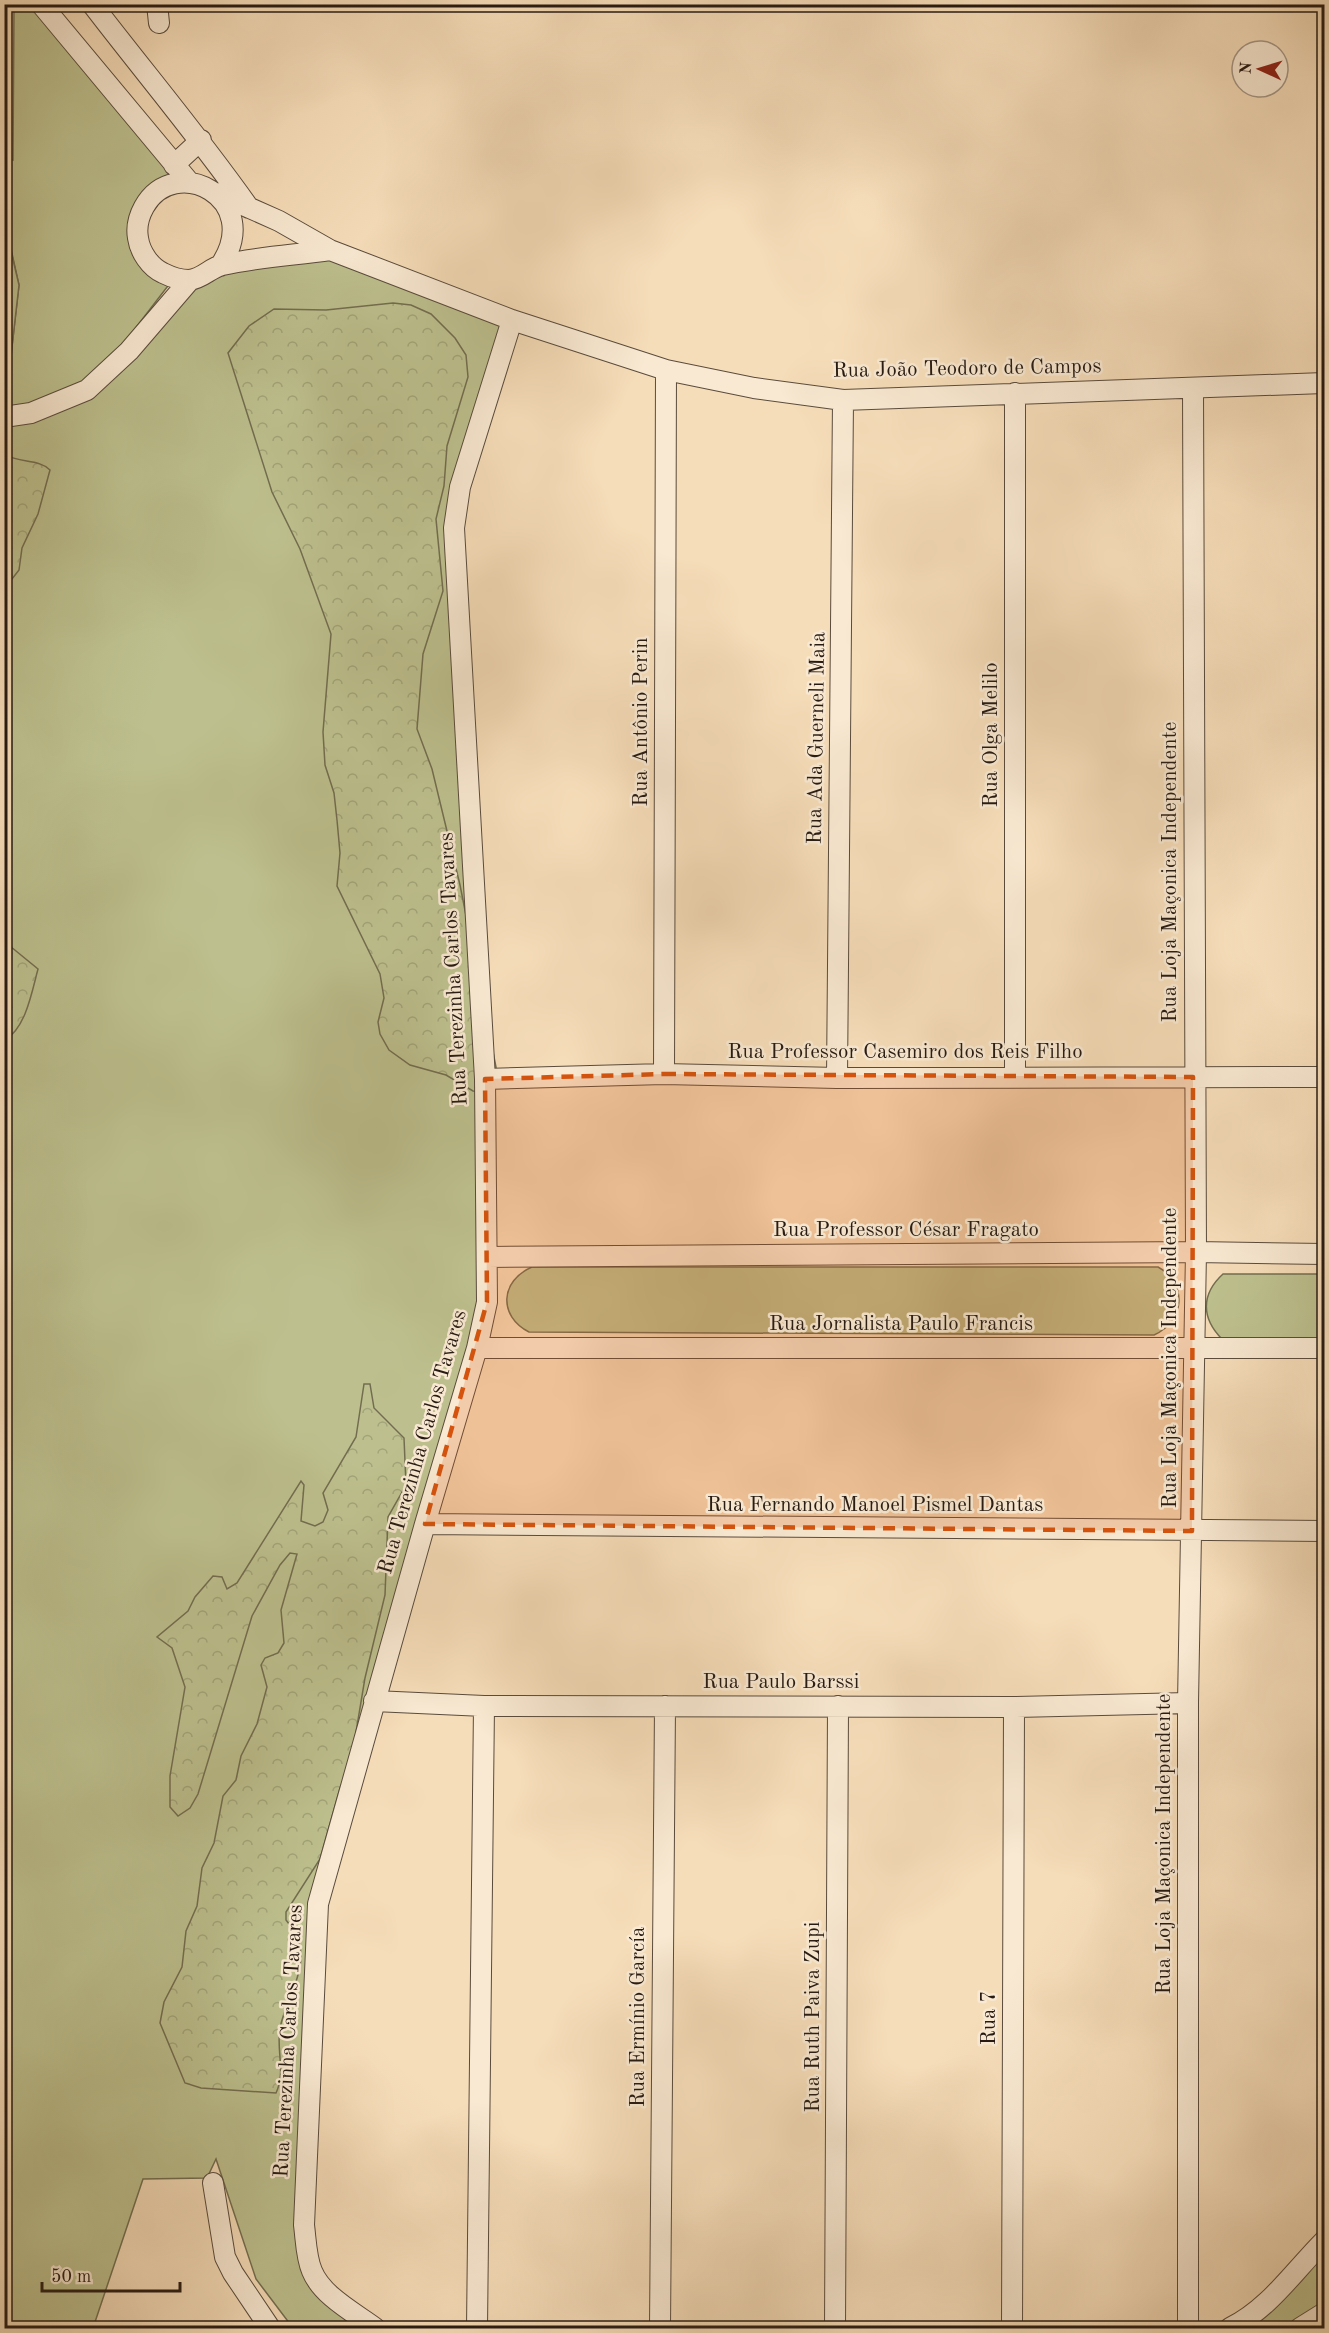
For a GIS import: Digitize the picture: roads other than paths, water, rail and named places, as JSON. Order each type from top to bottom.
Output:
[{"type":"street","points":[[41,4],[190,183]]},
{"type":"street","points":[[92,4],[201,140],[249,208]]},
{"type":"street","points":[[174,165],[201,140]]},
{"type":"street","points":[[220,266],[229,252],[234,236],[232,219],[226,204],[216,193],[190,183],[174,184],[153,196],[140,215],[137,231],[140,247],[147,261],[159,272],[174,278],[190,280],[201,277],[220,266],[330,250]]},
{"type":"street","name":"Rua João Teodoro de Campos","points":[[216,193],[279,221],[330,250],[512,320],[666,370],[754,388],[843,400],[1324,383]]},
{"type":"street","points":[[4,417],[31,413],[87,390],[129,351],[190,280]]},
{"type":"street","name":"Rua Terezinha Carlos Tavares","points":[[375,2328],[323,2288],[308,2256],[304,2224],[318,1905],[424,1524],[477,1348],[487,1302],[485,1079],[454,528],[460,487],[512,320]]},
{"type":"street","name":"Rua Antônio Perin","points":[[664,1074],[666,370]]},
{"type":"street","name":"Rua Loja Maçonica Independente","points":[[1188,2328],[1188,1703],[1196,1252],[1193,1077],[1193,388]]},
{"type":"street","name":"Rua Olga Melilo","points":[[1015,393],[1015,1078]]},
{"type":"street","name":"Rua Ada Guerneli Maia","points":[[837,1078],[843,400]]},
{"type":"street","name":"Rua Professor Casemiro dos Reis Filho","points":[[485,1079],[664,1074],[837,1078],[1324,1077]]},
{"type":"street","name":"Rua Professor César Fragato","points":[[488,1257],[1196,1252],[1324,1254]]},
{"type":"street","name":"Rua Jornalista Paulo Francis","points":[[477,1348],[1324,1348]]},
{"type":"street","name":"Rua Fernando Manoel Pismel Dantas","points":[[424,1524],[1324,1531]]},
{"type":"street","name":"Rua Paulo Barssi","points":[[374,1701],[484,1706],[1014,1707],[1188,1703]]},
{"type":"street","points":[[477,2328],[484,1706]]},
{"type":"street","name":"Rua Ermínio García","points":[[660,2328],[665,1706]]},
{"type":"street","name":"Rua Ruth Paiva Zupi","points":[[836,2328],[838,1706]]},
{"type":"street","name":"Rua 7","points":[[1012,2328],[1014,1707]]},
{"type":"street","points":[[213,2183],[225,2257],[248,2297],[270,2328]]},
{"type":"street","points":[[1230,2328],[1246,2320],[1261,2308],[1324,2241]]},
{"type":"street","points":[[1300,2328],[1324,2313]]}]
